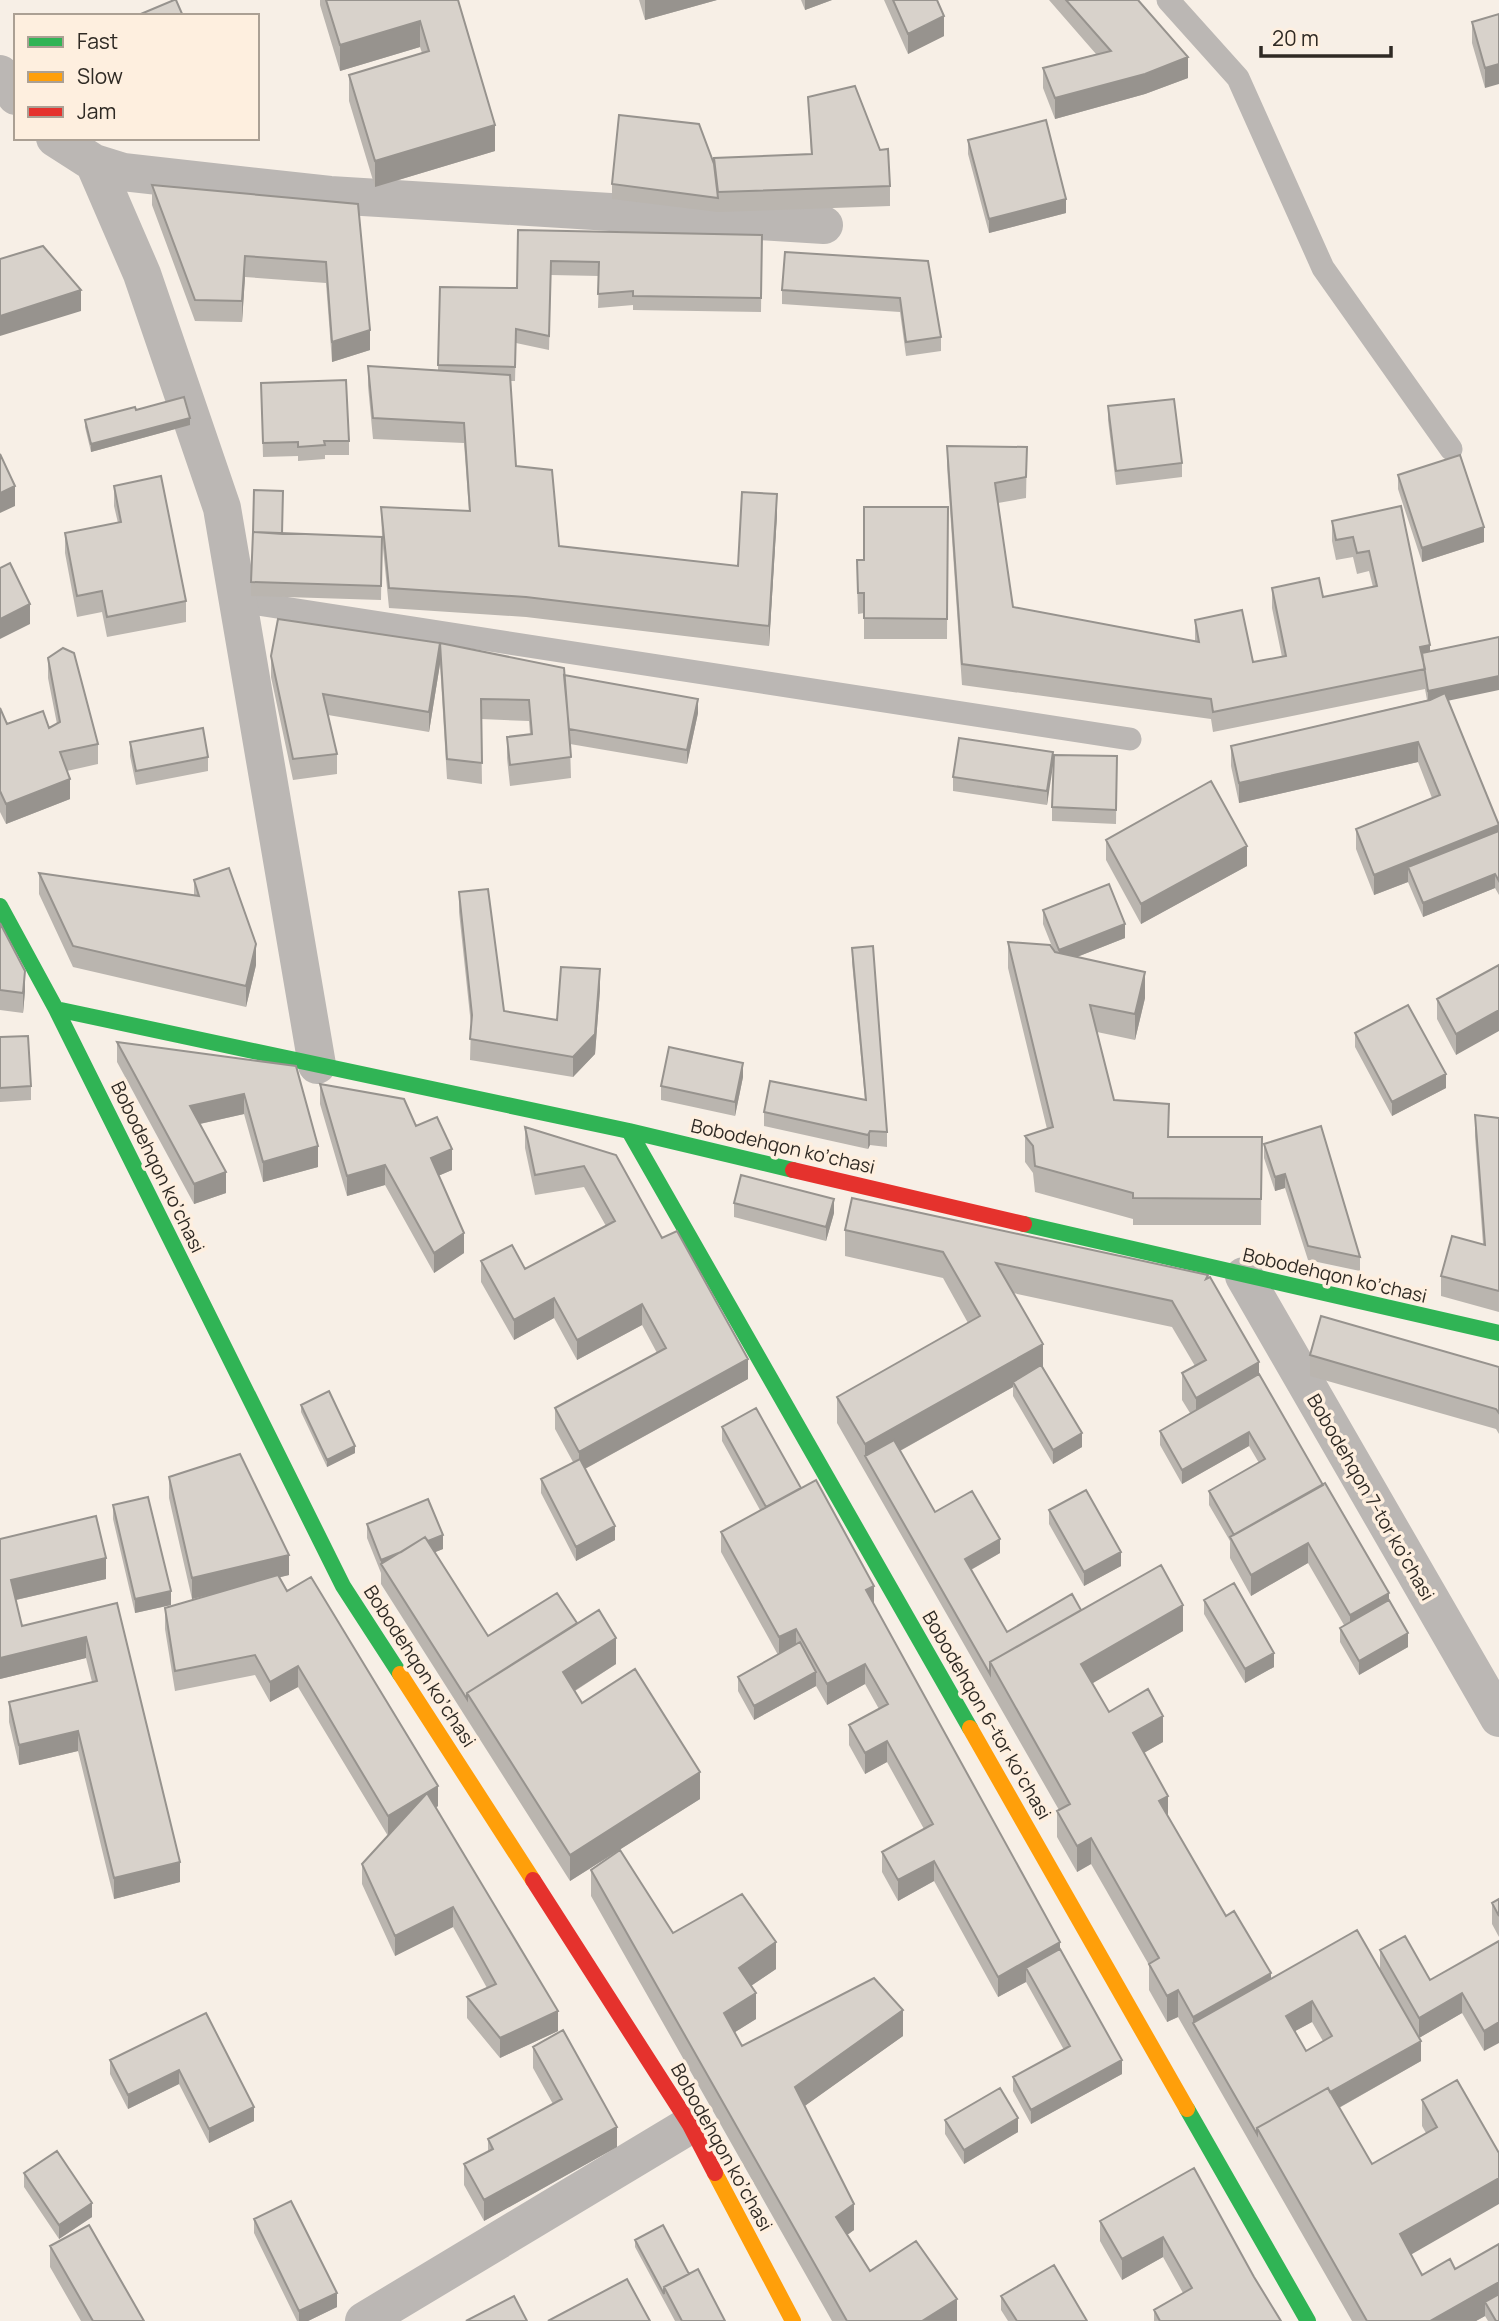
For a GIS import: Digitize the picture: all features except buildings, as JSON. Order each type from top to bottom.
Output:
[{"type":"street","points":[[0,75],[14,93]]},
{"type":"street","points":[[58,140],[94,163],[123,172],[330,195],[824,225]]},
{"type":"street","points":[[94,163],[142,274],[222,509],[317,1065]]},
{"type":"street","name":"Bobodehqon koʼchasi","points":[[0,906],[56,1009],[343,1586],[690,2125],[793,2321]]},
{"type":"street","name":"Bobodehqon koʼchasi","points":[[56,1009],[629,1131],[1244,1276],[1499,1333]]},
{"type":"street","name":"Bobodehqon 6-tor koʼchasi","points":[[629,1131],[1308,2321]]},
{"type":"street","name":"Bobodehqon 7-tor koʼchasi","points":[[1244,1276],[1499,1718]]},
{"type":"street","points":[[364,2321],[690,2125]]},
{"type":"lane","points":[[1168,0],[1238,78],[1323,268],[1451,449]]},
{"type":"lane","points":[[238,601],[1130,739]]},
{"type":"traffic: fast","points":[[0,906],[56,1009],[343,1586],[400,1674]]},
{"type":"traffic: fast","points":[[56,1009],[629,1131],[793,1170]]},
{"type":"traffic: fast","points":[[629,1131],[970,1728]]},
{"type":"traffic: fast","points":[[1024,1224],[1499,1333]]},
{"type":"traffic: fast","points":[[1187,2109],[1308,2321]]},
{"type":"traffic: slow","points":[[400,1674],[533,1880]]},
{"type":"traffic: slow","points":[[970,1728],[1187,2109]]},
{"type":"traffic: slow","points":[[715,2173],[793,2321]]},
{"type":"traffic: jam","points":[[793,1170],[1024,1224]]},
{"type":"traffic: jam","points":[[533,1880],[690,2125],[715,2173]]}]
